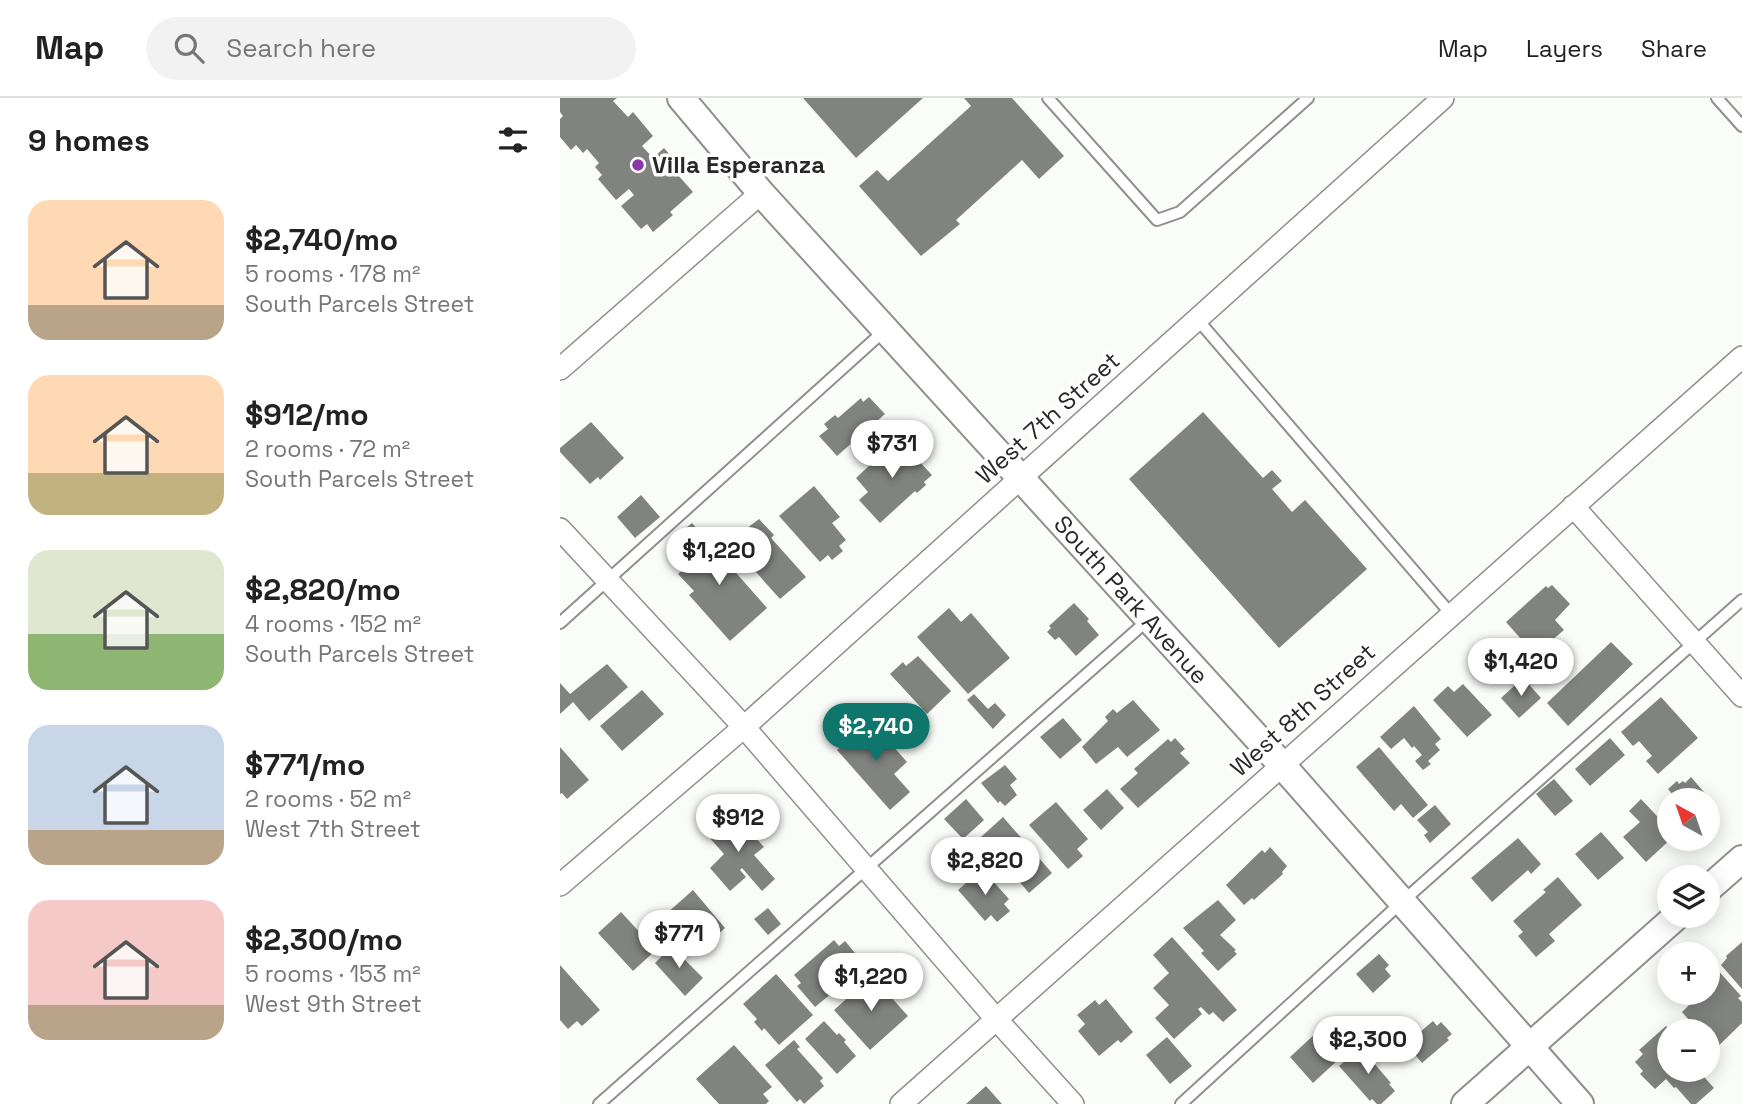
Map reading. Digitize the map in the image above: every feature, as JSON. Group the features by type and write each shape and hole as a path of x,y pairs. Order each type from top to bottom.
{"street":[{"name":"South Park Avenue","path":"681,98 884,331 1281,764 1580,1104"},
{"name":"West 7th Street","path":"560,885 744,727 1443,98"},
{"path":"560,369 761,193"},
{"name":"West 8th Street","path":"901,1104 1742,357"},
{"path":"1573,506 1742,696"},
{"path":"560,529 744,727 1073,1104"},
{"path":"1720,878 1742,859"},
{"path":"1465,1104 1663,928"}],"lane":[{"path":"1048,98 1157,220 1179,212 1308,98"},
{"path":"1717,98 1742,126"},
{"path":"1198,320 1451,614"},
{"path":"560,623 884,331"},
{"path":"1181,1104 1403,901 1742,600"},
{"path":"599,1104 1149,620"}],"building":[{"name":"Villa Esperanza","path":"560,98 617,98 613,101 628,117 633,112 653,136 642,146 653,158 664,148 684,171 678,175 693,192 670,212 673,215 653,232 647,224 641,229 621,206 634,195 629,189 616,200 598,179 602,175 595,167 599,163 587,149 583,153 576,145 571,150 560,137 560,119 563,116 560,112"},
{"path":"803,98 923,98 856,158"},
{"path":"964,98 1012,98 1064,156 1039,179 1022,160 956,220 960,224 921,256 859,186 877,170 888,181 971,106"},
{"path":"869,397 885,414 837,456 819,436 828,429 824,424 835,415 838,418 861,398 863,402"},
{"path":"1203,412 1263,478 1272,470 1282,481 1272,489 1292,512 1305,500 1367,569 1279,648 1129,479"},
{"path":"591,422 624,458 600,480 598,477 590,484 560,452 560,448"},
{"path":"898,439 932,475 924,482 926,485 917,493 915,491 880,523 859,500 868,492 856,478"},
{"path":"814,486 840,517 832,523 846,540 839,546 843,551 832,560 828,555 820,562 779,516"},
{"path":"641,495 660,517 635,538 617,517"},
{"path":"759,519 774,535 771,538 806,577 780,599 729,542"},
{"path":"692,523 767,608 730,641 689,595 694,591 678,574 698,556 679,534"},
{"path":"1552,585 1570,604 1555,620 1564,630 1535,655 1506,622 1546,586 1548,588"},
{"path":"1074,603 1099,635 1076,656 1059,637 1055,640 1047,632 1051,628 1049,626"},
{"path":"949,608 961,622 971,613 1010,658 968,694 917,637"},
{"path":"1611,642 1633,664 1568,726 1547,703"},
{"path":"918,656 951,691 927,714 890,674 903,662 906,666"},
{"path":"607,664 628,687 589,721 573,702 560,714 560,683 570,694"},
{"path":"1523,678 1541,698 1519,718 1501,698"},
{"path":"1463,684 1492,715 1467,737 1433,700 1448,686 1454,692"},
{"path":"642,690 664,714 622,751 600,726"},
{"path":"974,694 988,709 995,703 1006,715 993,729 967,700"},
{"path":"1661,697 1698,738 1658,774 1646,761 1652,756 1639,741 1633,746 1621,732"},
{"path":"1133,700 1160,730 1127,757 1118,747 1096,764 1082,747 1108,721 1105,717 1113,709 1117,713"},
{"path":"1414,706 1441,739 1435,744 1440,750 1428,761 1431,764 1423,770 1415,761 1422,755 1404,738 1391,749 1380,737"},
{"path":"1063,718 1082,740 1060,759 1040,737"},
{"path":"870,720 907,762 894,774 910,792 890,810 837,750"},
{"path":"1175,738 1185,749 1180,753 1190,763 1138,808 1120,789 1138,773 1134,769 1168,739 1171,742"},
{"path":"1610,738 1625,755 1590,786 1575,769"},
{"path":"560,747 589,780 567,799 560,794"},
{"path":"1379,747 1428,805 1413,818 1401,804 1394,811 1356,767"},
{"path":"1005,765 1017,779 1010,785 1017,795 1005,806 1000,801 998,803 981,783"},
{"path":"1691,777 1700,788 1669,788 1677,781 1679,784 1683,781 1685,783"},
{"path":"1554,779 1573,801 1555,816 1536,794"},
{"path":"1107,789 1124,808 1101,830 1083,810"},
{"path":"966,799 984,820 963,839 944,819"},
{"path":"1641,799 1657,816 1658,851 1646,862 1623,837 1640,822 1629,811"},
{"path":"1056,802 1088,839 1077,849 1083,856 1068,869 1029,825"},
{"path":"1435,805 1451,824 1430,843 1424,835 1428,832 1417,820"},
{"path":"733,813 764,847 754,855 775,879 762,891 742,868 740,870 746,877 730,891 710,868 724,854 708,836 714,830 710,826 724,814 727,818"},
{"path":"1003,817 1052,873 1029,893 981,837"},
{"path":"1601,832 1624,858 1598,880 1575,854"},
{"path":"1518,838 1541,864 1531,874 1528,870 1492,902 1471,878"},
{"path":"1270,847 1287,866 1283,874 1254,900 1252,898 1244,905 1226,885 1262,850 1265,853"},
{"path":"982,869 1009,899 1004,904 1010,911 997,922 991,915 985,921 958,890"},
{"path":"1558,877 1582,905 1549,934 1555,941 1536,957 1518,936 1523,932 1513,921 1546,892 1543,890"},
{"path":"693,890 725,928 711,941 705,935 687,951 677,940 684,933 666,914"},
{"path":"1218,900 1236,920 1220,935 1237,954 1218,971 1183,928"},
{"path":"768,908 781,924 768,935 754,919"},
{"path":"621,912 656,950 633,971 598,933"},
{"path":"1172,937 1237,1010 1223,1022 1213,1012 1209,1015 1201,1007 1198,1009 1202,1014 1174,1039 1155,1018 1169,1005 1153,988 1169,973 1153,955"},
{"path":"834,940 839,946 845,941 860,959 855,964 860,970 815,1007 797,986 801,983 794,975"},
{"path":"1742,942 1742,989 1721,965 1726,956"},
{"path":"674,944 682,953 680,955 703,978 685,996 655,963"},
{"path":"1379,954 1389,965 1385,969 1391,976 1373,993 1356,974"},
{"path":"560,965 600,1010 582,1026 577,1021 568,1029 560,1020"},
{"path":"1720,973 1741,996 1738,998 1742,1002 1742,1023 1720,1044 1720,1019 1688,1019 1682,1012 1689,1005 1720,1005"},
{"path":"776,974 813,1015 779,1045 764,1028 762,1031 754,1022 757,1019 743,1004"},
{"path":"872,976 908,1016 870,1050 834,1010"},
{"path":"1106,999 1133,1032 1121,1043 1118,1040 1099,1056 1078,1031 1085,1024 1077,1015 1095,1000 1099,1005"},
{"path":"824,1021 846,1040 844,1042 856,1056 837,1074 805,1039"},
{"path":"1433,1021 1437,1026 1441,1022 1452,1034 1447,1038 1449,1040 1422,1063 1406,1044"},
{"path":"1316,1033 1339,1059 1313,1083 1290,1057"},
{"path":"1657,1034 1657,1082 1663,1082 1655,1089 1640,1074 1643,1071 1635,1062 1643,1054 1639,1050"},
{"path":"1167,1037 1192,1066 1170,1084 1146,1055"},
{"path":"794,1040 800,1047 797,1049 823,1078 820,1081 824,1086 804,1104 800,1099 797,1102 765,1065"},
{"path":"734,1045 772,1087 763,1094 769,1101 766,1104 719,1104 696,1079"},
{"path":"1364,1045 1376,1059 1373,1062 1395,1091 1381,1104 1372,1099 1370,1101 1339,1066"},
{"path":"1669,1082 1709,1082 1714,1088 1696,1104 1691,1104"},
{"path":"986,1086 1002,1104 966,1104"}],"place":[{"name":"Villa Esperanza","path":"638,165"}]}
